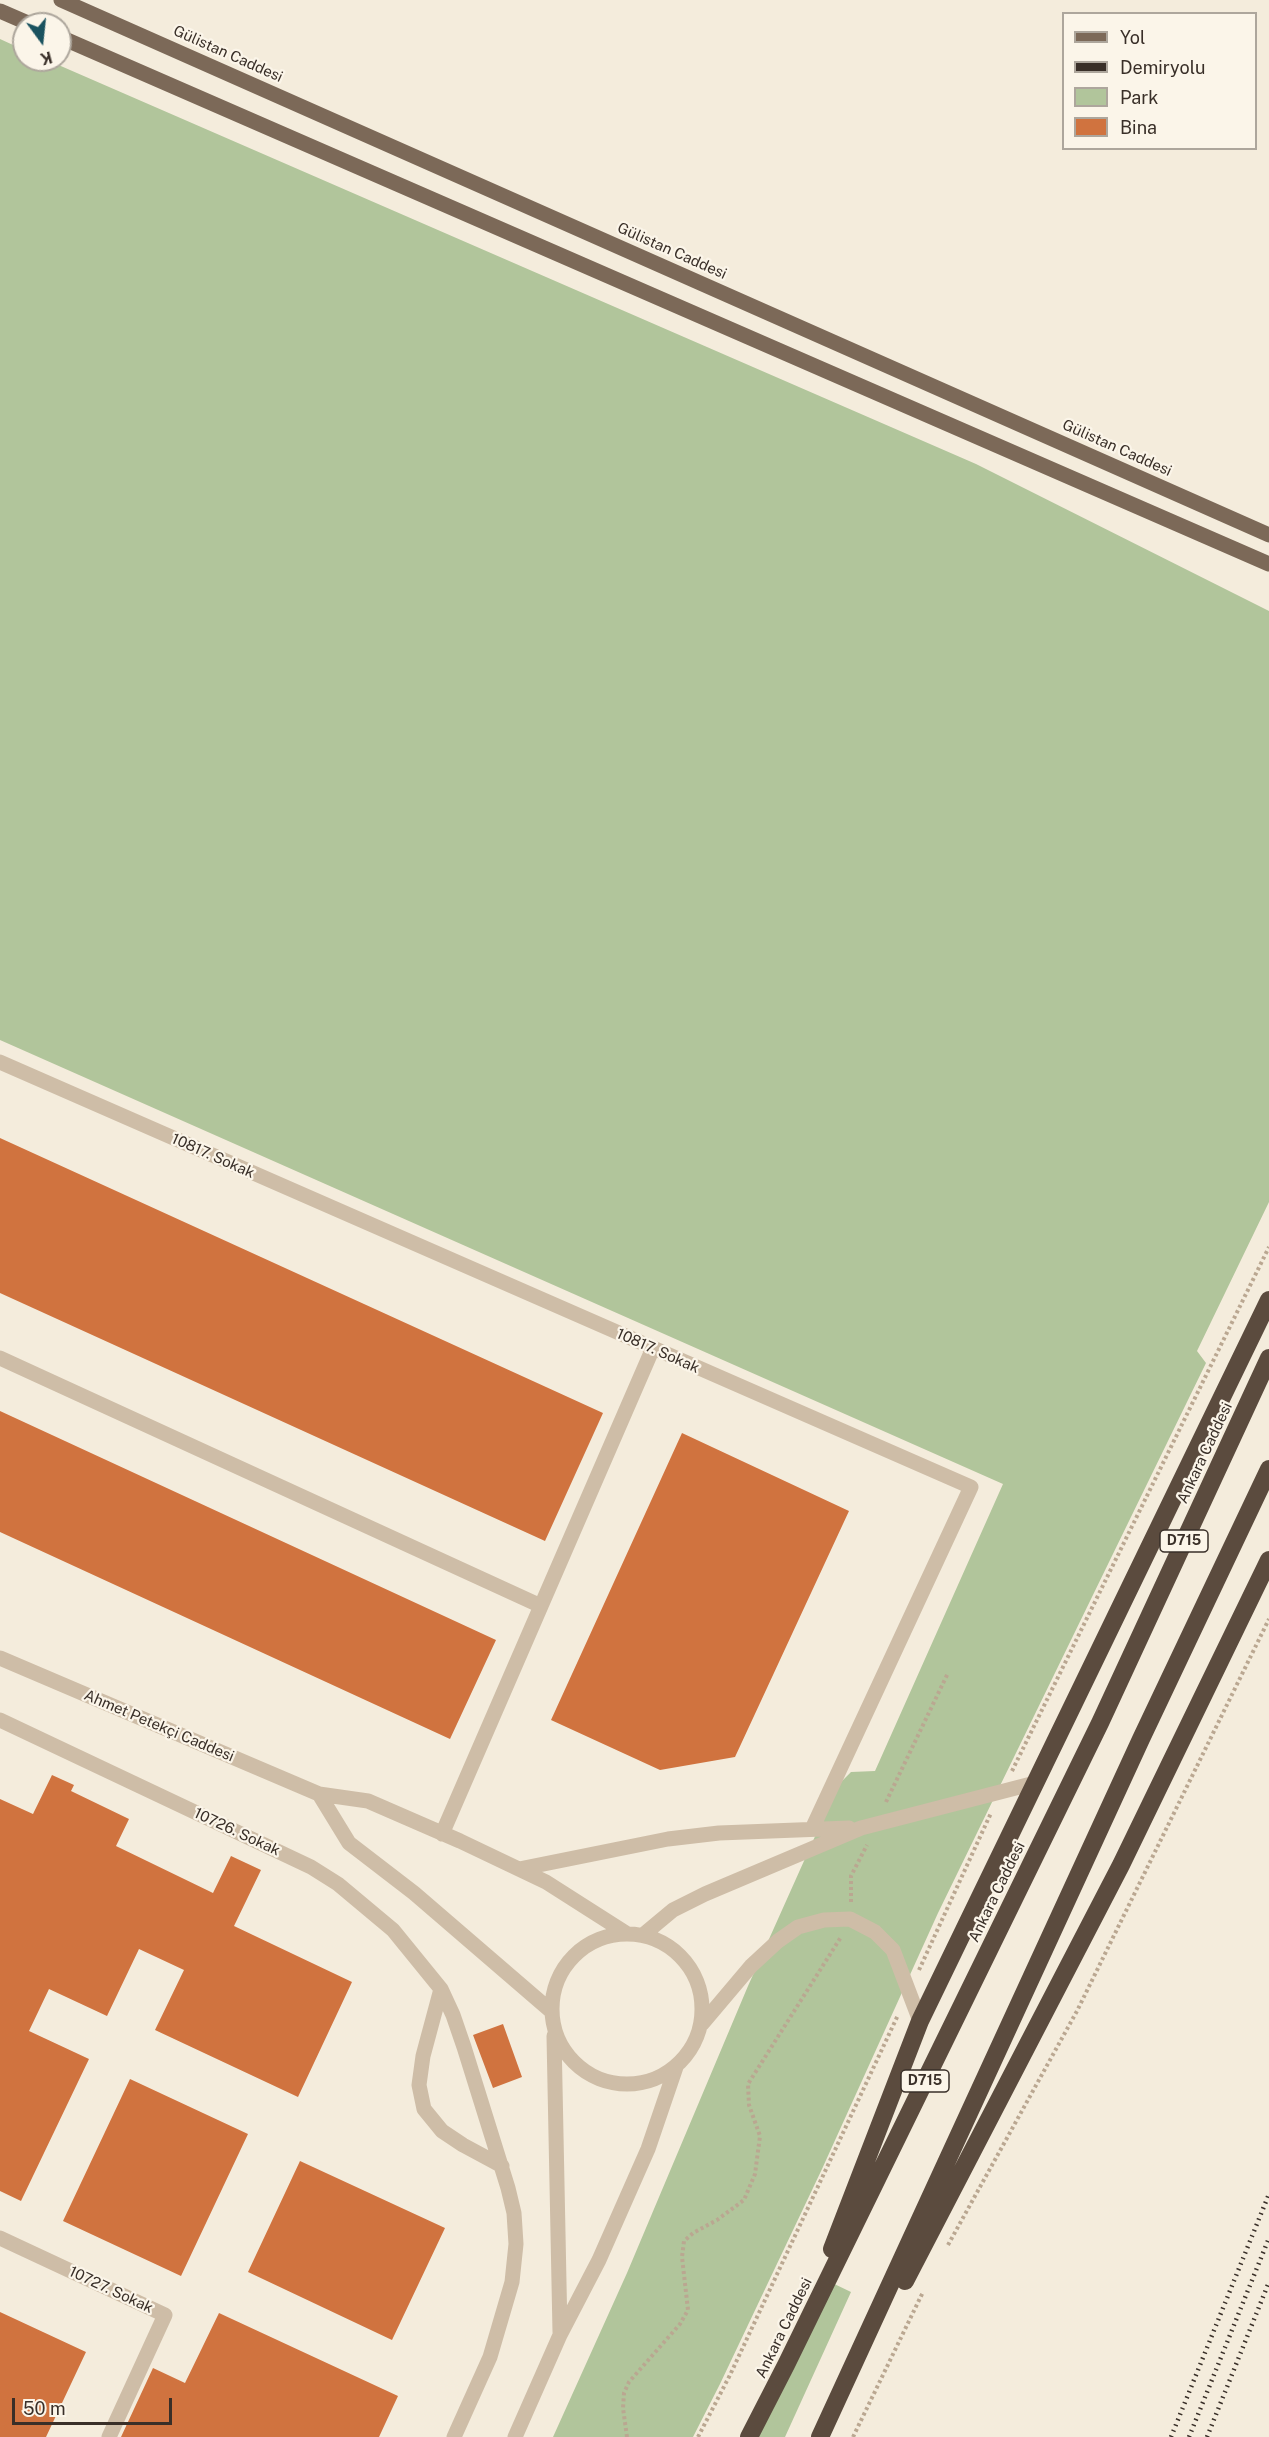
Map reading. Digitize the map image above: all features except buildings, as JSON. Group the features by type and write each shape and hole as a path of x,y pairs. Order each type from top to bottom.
{"highway":[{"path":"786,2365 920,2021 1269,1300"},
{"name":"Ankara Caddesi","path":"749,2437 1100,1723 1269,1358"},
{"name":"D715","path":"822,2437 1141,1739 1269,1469"},
{"path":"822,2437 1121,1865 1269,1560"}],"main road":[{"name":"Gülistan Caddesi","path":"61,0 1269,535"},
{"path":"72,42 1269,564"}],"street":[{"name":"10817. Sokak","path":"0,1062 971,1487 812,1829"},
{"path":"442,1834 653,1348"},
{"path":"0,1358 541,1606"},
{"name":"Ahmet Petekçi Caddesi","path":"0,1658 319,1794 368,1801 546,1882 626,1933"},
{"name":"10726. Sokak","path":"0,1720 311,1867 368,1906 393,1930 441,1989 457,2026 502,2166 514,2213 516,2244 512,2282 490,2357 454,2437"},
{"path":"643,1935 673,1910 705,1894 861,1827 1035,1783"},
{"path":"319,1794 349,1843 414,1893 551,2011"},
{"path":"519,1869 668,1839 719,1833 861,1827"},
{"path":"554,2028 569,2058 581,2069 604,2081 629,2085 646,2082 676,2067 688,2055 702,2024 751,1966 785,1936 798,1927 824,1920 850,1919 875,1932 893,1950 920,2021"},
{"path":"560,2336 554,2028 551,2011 558,1978 567,1963 593,1941 626,1933 659,1940 686,1960 695,1975 701,1990 702,2024"},
{"path":"441,1989 419,2085 424,2109 442,2131 502,2166"},
{"path":"515,2437 560,2336 599,2260 648,2148 676,2067"},
{"name":"10727. Sokak","path":"0,2238 165,2315 109,2437"}],"path":[{"path":"698,2437 730,2375 1002,1791 1269,1247"},
{"path":"945,2252 1077,2011 1269,1619"},
{"path":"627,2437 623,2408 624,2393 643,2365 680,2324 688,2310 682,2258 684,2241 744,2200 755,2174 760,2136 749,2105 748,2084 838,1942 850,1919 851,1876 948,1673"},
{"path":"853,2437 927,2283"}],"green space":[{"path":"0,39 12,44 12,72 72,71 976,464 1269,611 1269,1202 1197,1351 1206,1363 938,1913 822,2169 693,2437 553,2437 627,2273 748,1986 838,1785 851,1772 875,1771 1003,1484 0,1040"},
{"path":"826,2280 851,2292 785,2437 750,2437"}],"railway":[{"path":"1171,2437 1269,2194"},
{"path":"1189,2437 1269,2238"},
{"path":"1207,2437 1269,2282"}]}
